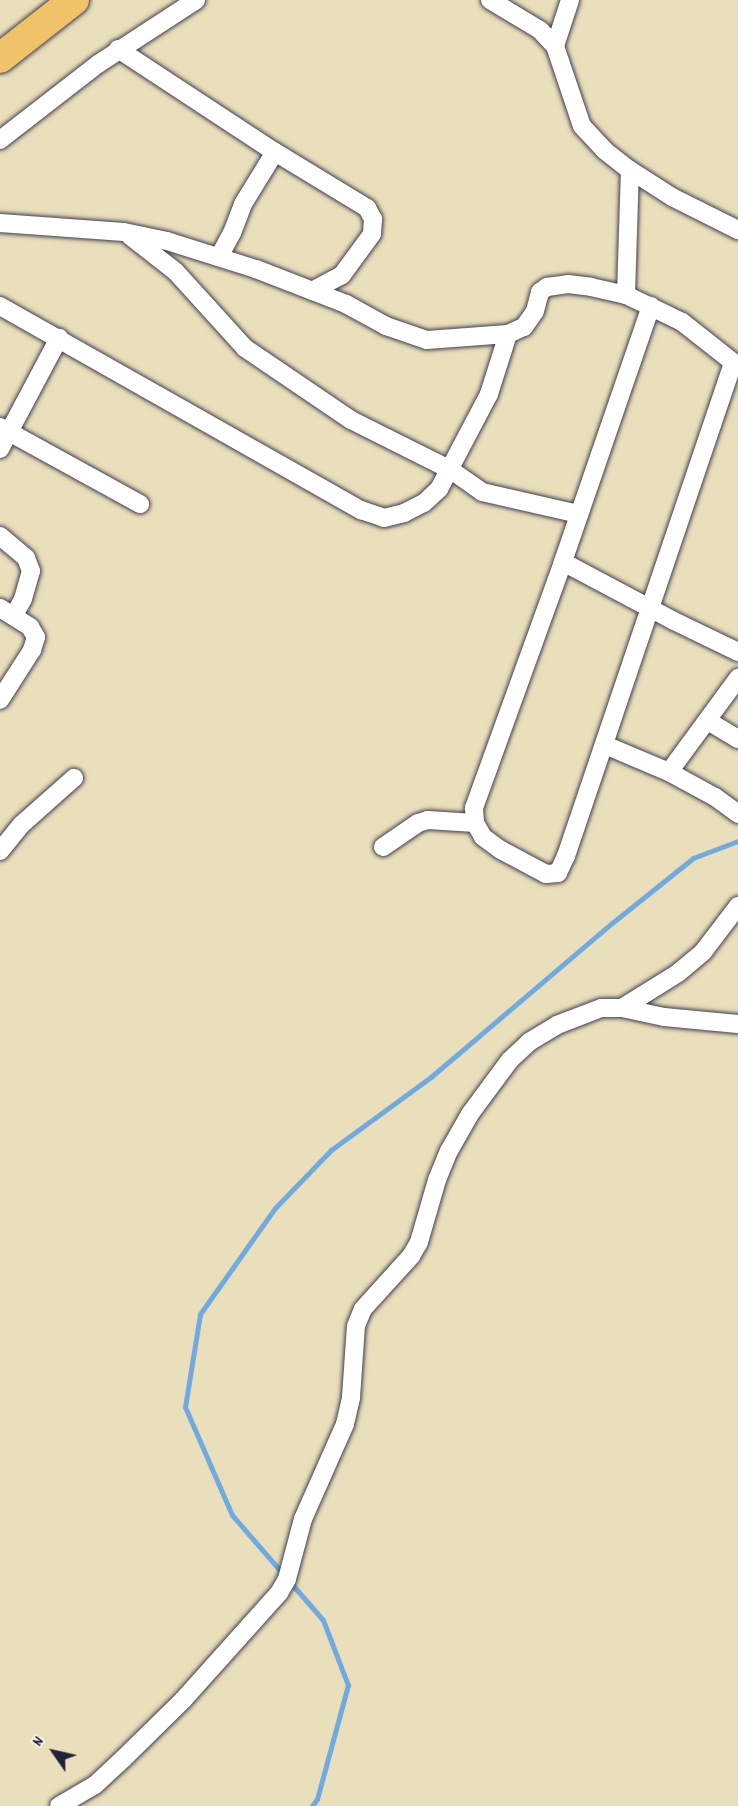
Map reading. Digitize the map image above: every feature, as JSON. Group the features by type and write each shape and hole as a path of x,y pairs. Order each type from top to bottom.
{"highway":[{"path":"0,58 74,0"}],"street":[{"path":"0,140 118,49 196,0"},
{"path":"490,0 533,25 555,46 582,126 604,150 630,170 672,196 738,230"},
{"path":"555,46 570,0"},
{"path":"118,49 275,152 367,208 373,219 372,234 342,275 312,291"},
{"path":"219,257 232,233 243,204 275,152"},
{"path":"626,295 630,170"},
{"path":"0,223 124,232 219,257 346,304 386,326 428,340 508,334 524,327 535,311 540,292 547,287 568,284 626,295 651,306 681,322 736,365 650,608 605,745 558,873 546,874 501,850 483,837 475,823 474,808 563,562 651,306"},
{"path":"124,232 176,272 245,348 351,420 451,470 482,492 579,514"},
{"path":"0,306 361,510 384,518 404,513 424,503 439,489 489,394 508,334"},
{"path":"0,449 4,429 59,338"},
{"path":"4,429 140,504"},
{"path":"0,536 26,558 31,571 26,591 7,611 30,627 36,637 32,650 0,700"},
{"path":"563,562 738,652"},
{"path":"669,772 708,722 738,678"},
{"path":"708,722 738,739"},
{"path":"605,745 669,772 715,797 738,814"},
{"path":"0,851 21,825 74,778"},
{"path":"383,847 418,823 428,820 475,823"},
{"path":"622,1008 678,974 703,952 738,906"},
{"path":"59,1806 95,1785 123,1759 183,1700 279,1593 287,1579 303,1519 345,1424 351,1397 356,1326 363,1309 411,1256 419,1242 437,1180 449,1151 492,1080 529,1042 557,1025 601,1008 622,1008 664,1017 738,1024"}],"waterway":[{"path":"284,1575 232,1515 185,1407 200,1314 275,1208 331,1150 432,1076 612,923 693,858 738,841"},
{"path":"290,1582 323,1620 348,1685 317,1799 312,1806"}]}
